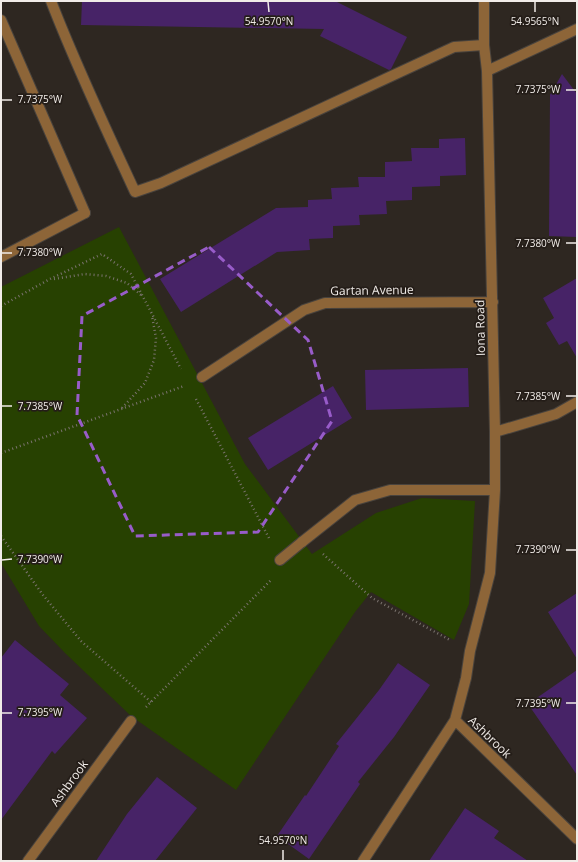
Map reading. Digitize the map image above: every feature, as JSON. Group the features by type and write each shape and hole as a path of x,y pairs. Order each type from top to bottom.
{"street":[{"path":"51,1 135,192 161,184 454,47 484,45"},
{"name":"Iona Road","path":"455,720 466,678 470,651 490,573 495,490 493,302 487,70 484,45 484,1"},
{"path":"1,20 85,213 1,257"},
{"path":"487,70 577,29"},
{"name":"Gartan Avenue","path":"202,377 304,310 325,303 493,302"},
{"path":"495,432 556,414 577,402"},
{"path":"280,560 355,500 390,490 495,490"},
{"name":"Ashbrook","path":"363,861 455,720 577,839"},
{"name":"Ashbrook","path":"28,861 131,721"}],"path":[{"path":"1,306 50,279 102,254 132,274 284,567 151,702 81,641 43,595 1,536"},
{"path":"50,279 85,274 106,276 127,283 143,297"},
{"path":"120,410 145,383 154,360 156,338 152,314"},
{"path":"1,453 189,384 202,377"},
{"path":"314,533 311,544 372,598 470,651"}],"highlighted area":[{"path":"209,247 308,340 332,421 258,532 135,536 77,415 82,316"}],"green space":[{"path":"119,227 245,464 312,554 376,513 422,498 475,501 469,604 454,640 371,592 355,612 236,790 131,716 65,653 39,626 1,563 1,287"}],"building":[{"path":"82,1 335,1 407,37 391,69 389,70 320,36 324,29 81,25"},
{"path":"562,74 577,94 577,237 549,236 550,95"},
{"path":"465,138 466,175 440,176 440,186 412,187 412,200 386,201 387,214 359,215 360,225 333,226 333,238 309,239 310,250 277,252 181,312 160,279 276,208 308,207 308,200 332,199 331,188 359,187 358,177 385,177 385,162 412,161 411,148 439,148 439,139"},
{"path":"577,278 577,358 567,341 559,345 546,323 554,318 543,298"},
{"path":"468,368 469,407 366,410 365,370"},
{"path":"333,386 352,418 268,470 248,438"},
{"path":"577,593 577,659 548,612"},
{"path":"15,640 69,684 60,695 87,718 55,754 52,751 1,820 1,658"},
{"path":"398,663 430,685 394,737 358,782 360,784 309,859 277,836 339,746 336,744 379,690"},
{"path":"577,670 577,775 528,704"},
{"path":"157,777 197,808 155,861 96,861 127,814"},
{"path":"465,808 499,831 494,838 528,861 429,861"}]}
